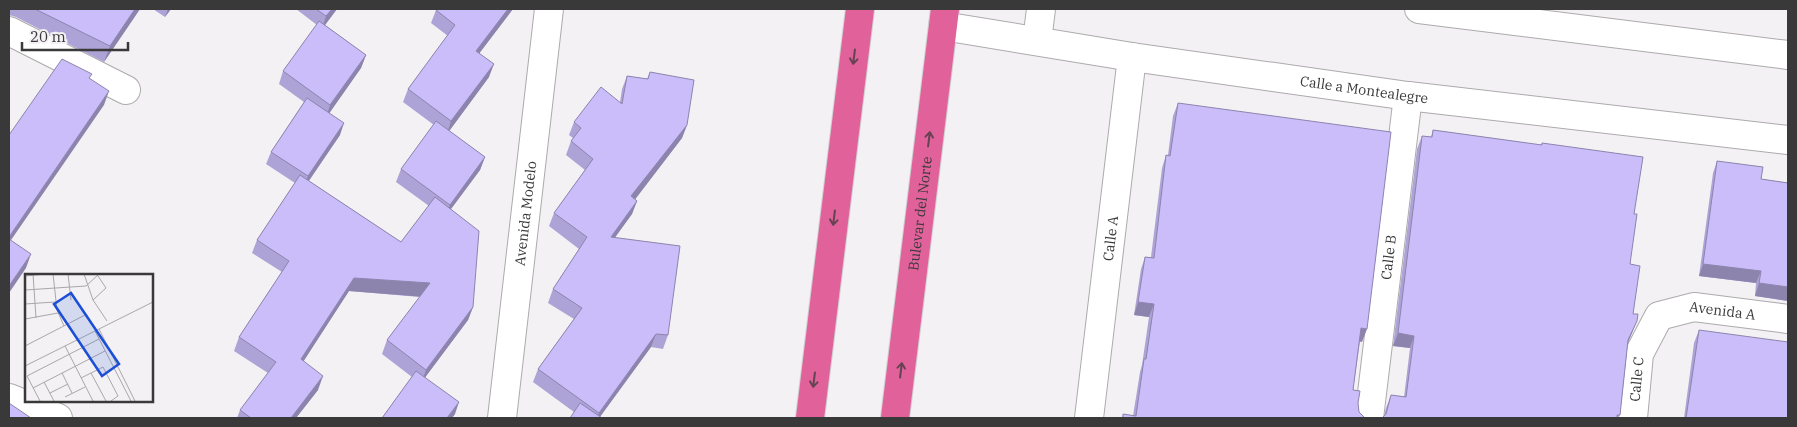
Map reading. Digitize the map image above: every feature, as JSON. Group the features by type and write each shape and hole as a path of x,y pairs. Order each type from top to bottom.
{"highway":[{"path":"810,418 860,9"},
{"name":"Bulevar del Norte","path":"895,418 944,17"}],"street":[{"name":"Avenida Modelo","path":"502,418 549,9"},
{"path":"1037,41 1042,9"},
{"path":"1419,9 1788,55"},
{"name":"Calle a Montealegre","path":"944,17 1037,41 1132,57 1408,96 1788,140"},
{"path":"9,31 126,90"},
{"name":"Calle A","path":"1089,418 1132,57"},
{"name":"Calle B","path":"1369,418 1408,96"},
{"name":"Avenida A","path":"1659,316 1694,307 1788,319"},
{"name":"Calle C","path":"1633,418 1639,354 1659,316"},
{"path":"9,398 58,418"}],"building":[{"path":"35,9 135,9 110,46"},
{"path":"316,9 332,9 326,16"},
{"path":"437,9 508,9 476,51 494,64 451,121 408,89 455,25"},
{"path":"319,21 366,55 330,105 283,71"},
{"path":"62,59 92,74 89,78 109,91 9,237 9,135"},
{"path":"650,72 694,80 687,125 631,196 637,201 611,237 680,246 668,335 656,334 599,413 538,369 582,308 553,289 587,237 554,213 593,159 571,141 581,128 574,122 601,87 622,104 627,76 648,79"},
{"path":"307,98 344,123 308,176 271,152"},
{"path":"1178,103 1391,132 1367,329 1361,328 1353,390 1360,391 1359,412 1365,418 1123,418 1123,414 1136,416 1144,359 1146,359 1154,304 1138,302 1145,257 1154,258 1166,155 1170,156"},
{"path":"436,121 485,157 450,205 401,169"},
{"path":"1433,130 1643,157 1634,214 1637,214 1630,264 1640,266 1633,314 1638,314 1637,321 1628,340 1620,415 1617,415 1617,418 1382,418 1386,414 1391,395 1406,397 1414,336 1398,333 1422,136 1432,137"},
{"path":"1717,161 1763,167 1761,179 1788,183 1788,287 1759,283 1761,271 1703,264"},
{"path":"300,175 401,242 435,197 479,231 473,307 426,370 387,340 430,283 354,278 301,359 323,376 291,418 251,418 240,410 276,362 239,337 289,261 257,240"},
{"path":"9,239 31,254 9,286"},
{"path":"1699,330 1788,342 1788,418 1686,418"},
{"path":"416,371 459,402 447,418 382,418"},
{"path":"9,403 31,418 9,418"},
{"path":"580,403 602,418 570,418"}]}
